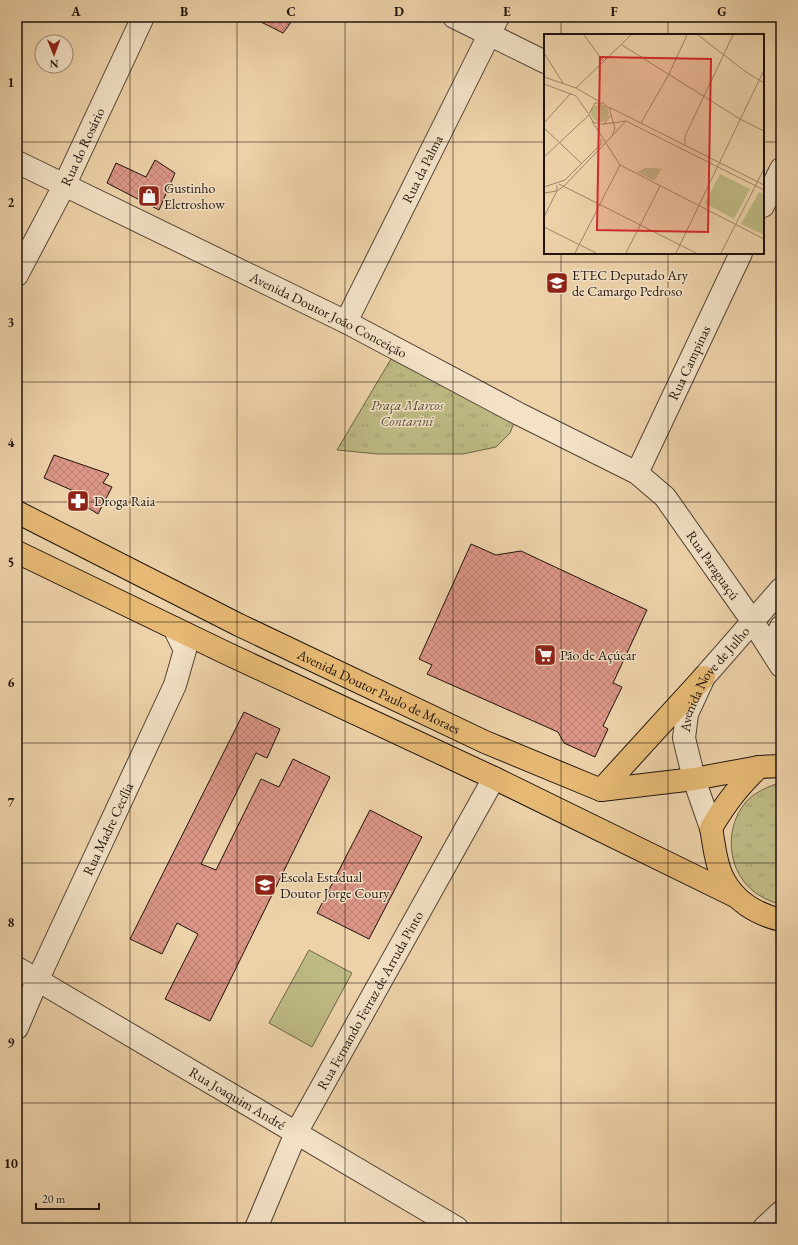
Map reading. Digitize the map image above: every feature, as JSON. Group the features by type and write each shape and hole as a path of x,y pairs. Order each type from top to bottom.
{"main road":[{"name":"Avenida Doutor Paulo de Moraes","path":"17,512 260,635 486,742 601,790 694,779 759,767 781,766"},
{"path":"17,552 233,656 494,778 736,896"},
{"path":"601,790 704,678"},
{"path":"759,767 724,805 711,828 715,852 722,876 736,896 750,908 768,917 781,920"}],"street":[{"name":"Rua do Rosário","path":"17,275 65,184 143,17"},
{"path":"454,17 494,25 544,61"},
{"name":"Rua da Palma","path":"346,322 494,25"},
{"name":"Avenida Doutor João Conceição","path":"17,162 65,184 346,322 519,414 636,473"},
{"path":"764,204 775,176"},
{"name":"Rua Campinas","path":"636,473 741,254"},
{"name":"Rua Paraguaçú","path":"636,473 665,496 753,622 779,663"},
{"name":"Avenida Nove de Julho","path":"711,828 694,779 684,738 687,714 704,678 781,589"},
{"path":"779,663 777,641 781,626"},
{"name":"Rua Madre Cecília","path":"17,1028 37,981 175,685 185,650 174,628"},
{"name":"Rua Fernando Ferraz de Arruda Pinto","path":"256,1228 296,1133 494,778"},
{"name":"Rua Joaquim André","path":"17,968 457,1228"}],"green space":[{"name":"Praça Marcos Contarini","path":"391,359 514,423 510,433 496,447 463,454 378,454 337,450"},
{"path":"781,782 781,904 764,898 752,890 743,880 736,868 732,855 731,842 737,815 745,803 757,793"},
{"path":"309,950 352,973 312,1047 269,1023"}],"building":[{"path":"251,17 295,17 283,33"},
{"name":"Gustinho Eletroshow","path":"155,160 175,173 159,210 107,183 116,163 146,177"},
{"path":"54,455 109,474 103,483 112,487 98,514 82,504 85,496 44,478"},
{"path":"471,544 496,555 521,551 647,610 613,683 622,687 603,726 608,729 595,757 564,743 558,732 427,674 432,665 419,659"},
{"path":"244,712 280,729 267,758 256,753 201,864 216,870 261,779 279,787 293,759 330,777 210,1021 165,999 198,934 177,923 162,954 130,939"},
{"path":"370,810 422,837 369,939 317,913"}],"place":[{"name":"Gustinho Eletroshow","path":"149,196"},
{"name":"ETEC Deputado Ary de Camargo Pedroso","path":"557,283"},
{"name":"Droga Raia","path":"78,501"},
{"name":"Pão de Açúcar","path":"545,655"},
{"name":"Escola Estadual Doutor Jorge Coury","path":"265,885"}]}
